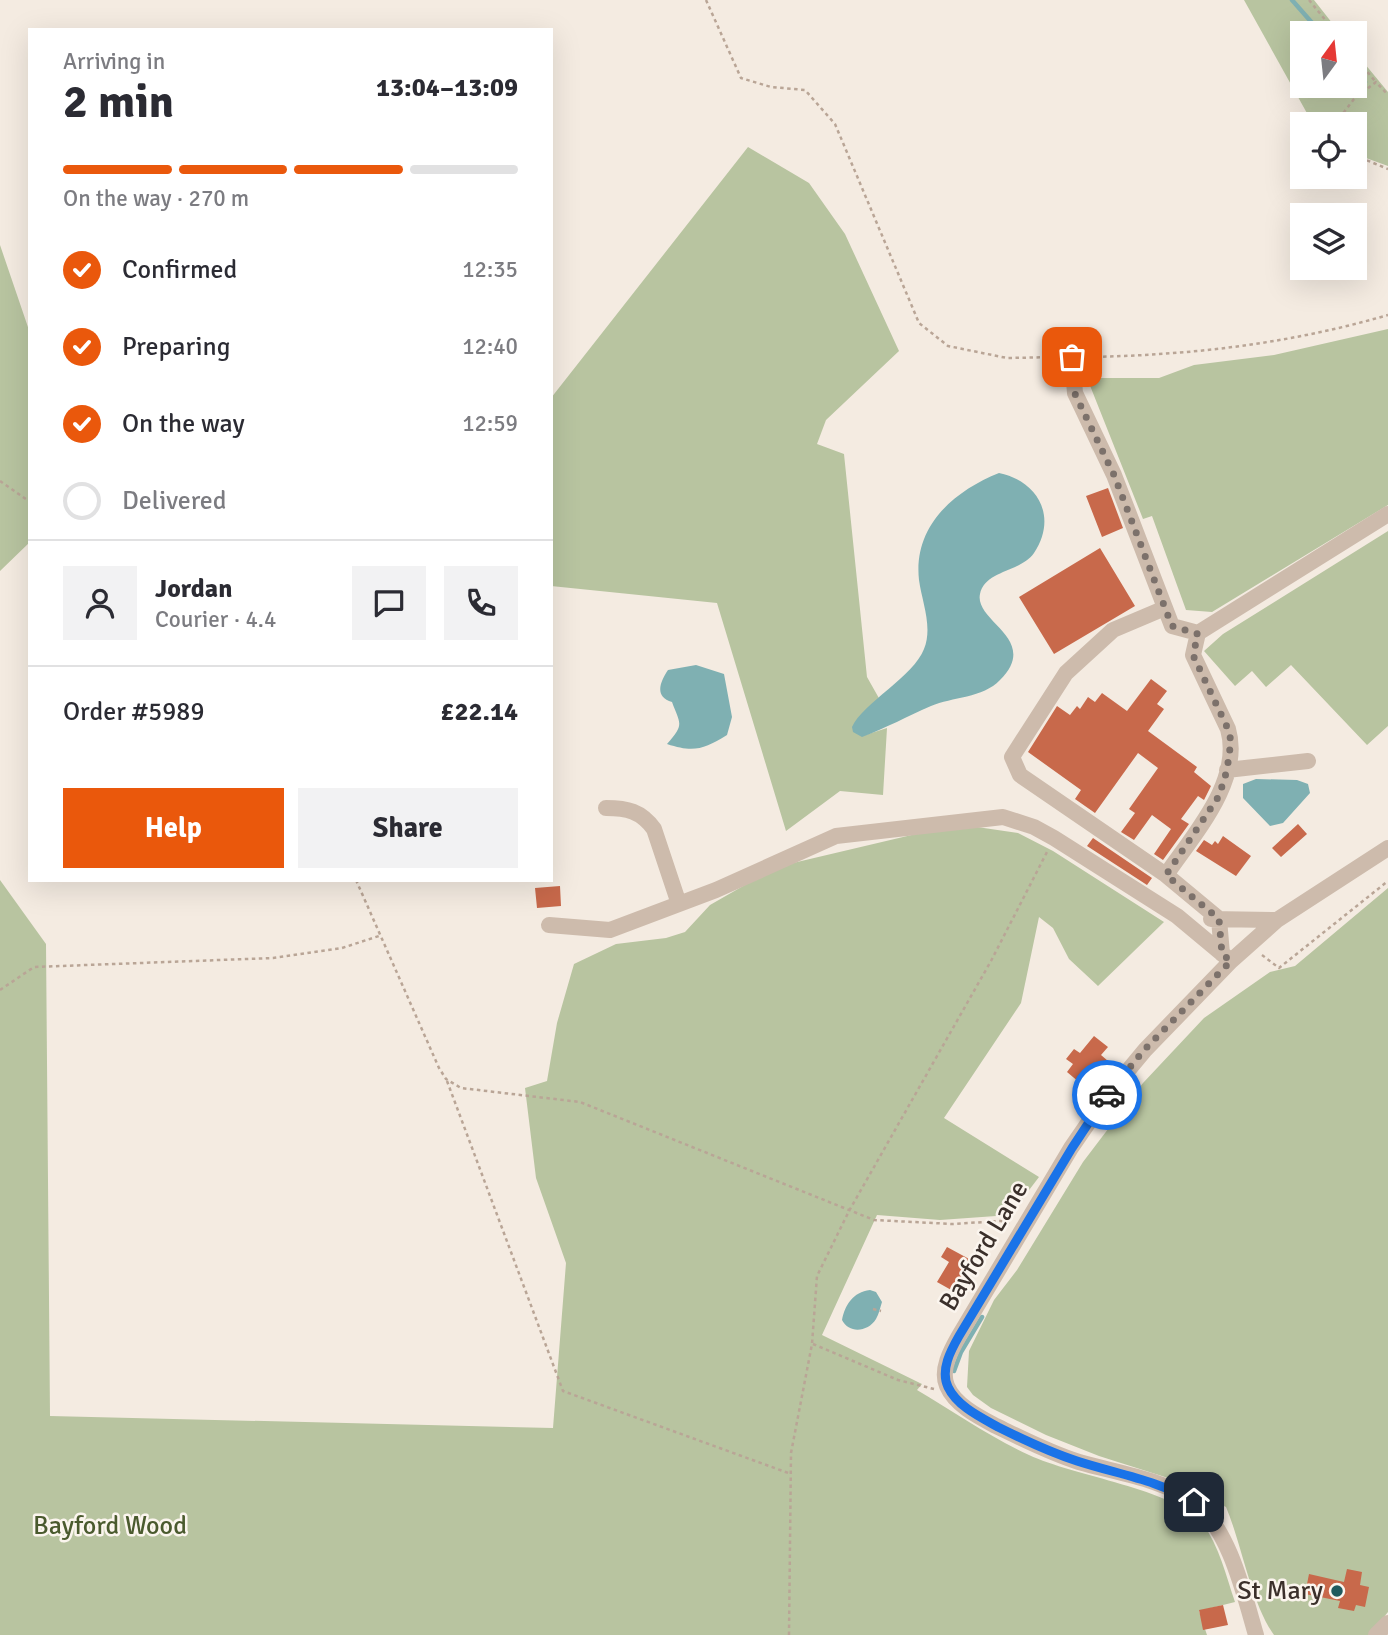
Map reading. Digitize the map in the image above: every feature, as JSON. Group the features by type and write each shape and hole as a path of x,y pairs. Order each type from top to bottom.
{"street":[{"path":"1072,357 1075,394 1114,475 1172,626 1198,634"},
{"path":"1166,875 1219,796 1227,770 1231,741 1228,729 1193,655 1198,634 1388,514"},
{"path":"1165,608 1113,630 1066,673 1012,757 1020,775 1166,875 1219,919 1226,958"},
{"path":"1227,770 1308,761"},
{"path":"606,808 623,808 647,819 654,829 679,904"},
{"path":"549,925 610,930 679,904 836,836 1003,817 1034,827 1054,838 1177,916 1226,958"},
{"name":"Bayford Lane","path":"947,1386 945,1379 950,1354 1021,1232 1106,1097 1144,1050 1226,958 1277,920 1388,848"},
{"path":"1177,916 1277,920"},
{"path":"947,1386 962,1404 982,1418 1037,1447 1156,1483 1194,1502 1209,1515 1220,1532 1256,1635"},
{"path":"1376,1635 1388,1623"}],"path":[{"path":"706,0 741,78 771,87 805,90 835,124 919,323 948,346 1007,358 1159,356 1298,339 1388,315"},
{"path":"1309,0 1326,21"},
{"path":"1367,71 1388,95"},
{"path":"1344,112 1354,99 1376,82"},
{"path":"1367,160 1388,169"},
{"path":"0,481 28,501"},
{"path":"789,1635 794,1434 812,1343 817,1276 849,1211 991,961 1054,838"},
{"path":"1279,968 1388,881"},
{"path":"357,882 446,1079 563,1391 791,1474"},
{"path":"0,990 34,967 273,958 342,948 379,936"},
{"path":"446,1079 461,1088 580,1102 874,1220 911,1224 1000,1221 1021,1232"},
{"path":"873,1309 881,1311"},
{"path":"812,1343 898,1380 931,1390 947,1386"}],"green space":[{"path":"1244,0 1314,0 1331,21 1290,21 1290,83"},
{"path":"1367,67 1388,92 1388,166 1367,158 1367,112 1306,112 1299,98 1367,98"},
{"path":"748,147 809,183 845,234 899,351 826,420 817,444 844,454 867,677 880,700 865,711 862,736 887,728 883,795 840,791 786,831 717,603 553,586 553,395"},
{"path":"0,245 28,327 28,544 0,571"},
{"path":"1388,329 1388,505 1212,612 1186,610 1152,516 1143,519 1087,378 1159,378 1194,365 1274,355"},
{"path":"1388,531 1388,726 1367,745 1291,665 1266,687 1252,671 1235,686 1204,651 1223,634"},
{"name":"Bayford Wood","path":"977,827 1018,833 1053,851 1164,922 1098,986 1069,959 1053,928 1039,917 1021,1003 944,1118 1039,1177 1010,1215 940,1220 877,1215 822,1335 922,1384 917,1390 1029,1455 1147,1492 1188,1511 1202,1523 1213,1541 1235,1602 1199,1611 1207,1635 0,1635 0,880 46,944 50,1416 553,1428 566,1263 536,1178 525,1088 547,1081 557,1023 574,964 616,944 666,938 685,932 710,905 776,867 920,833"},
{"path":"1388,888 1388,1612 1369,1635 1274,1635 1259,1607 1226,1507 1165,1477 1099,1456 1046,1435 991,1408 967,1387 969,1351 994,1300 1017,1270 1083,1162 1143,1083 1204,1018 1270,972 1295,966"}],"water":[{"path":"999,473 1013,477 1034,492 1044,514 1041,540 1034,553 1021,564 989,580 980,594 986,613 1010,642 1013,653 1011,666 1000,680 985,690 931,706 862,737 853,732 852,727 858,718 910,669 924,649 927,623 919,580 919,561 930,527 952,501"},
{"path":"696,665 724,674 732,717 727,735 712,744 692,749 667,744 679,728 679,720 672,702 666,700 661,693 663,679 668,670"},
{"path":"1256,779 1297,780 1308,784 1310,793 1283,823 1270,826 1243,798 1243,784"},
{"path":"870,1290 876,1292 882,1302 876,1319 864,1329 849,1328 842,1320 845,1309 854,1296"}],"building":[{"path":"1108,488 1123,528 1102,537 1086,496"},
{"path":"1100,548 1135,606 1054,654 1019,597"},
{"path":"1151,679 1167,691 1157,704 1164,709 1148,731 1197,767 1194,772 1211,786 1204,800 1198,796 1181,819 1189,824 1163,860 1154,854 1171,829 1152,815 1134,840 1121,832 1135,813 1129,809 1158,768 1138,753 1095,813 1075,799 1081,790 1028,752 1057,706 1070,715 1077,706 1080,709 1088,697 1095,702 1102,693 1127,711"},
{"path":"1298,824 1307,834 1281,857 1272,848"},
{"path":"1223,836 1251,856 1236,876 1196,851 1204,840 1212,845 1215,841 1218,844"},
{"path":"1093,838 1152,878 1147,885 1087,846"},
{"path":"560,886 561,906 537,908 535,888"},
{"path":"1094,1036 1108,1047 1101,1055 1108,1061 1086,1088 1067,1072 1073,1064 1066,1059 1074,1049 1080,1053"},
{"path":"947,1247 971,1260 953,1291 937,1282 949,1262 941,1257"},
{"name":"St Mary","path":"1347,1569 1362,1572 1360,1585 1369,1587 1365,1607 1356,1605 1354,1611 1338,1608 1340,1601 1305,1594 1309,1574 1344,1582"},
{"path":"1223,1605 1228,1625 1203,1630 1199,1610"}],"waterway":[{"path":"1292,0 1310,21"},
{"path":"954,1371 961,1352 982,1317"}],"way so far":[{"path":"1072,357 1075,394 1114,475 1172,626 1198,634 1193,655 1228,729 1231,741 1227,770 1219,796 1166,875 1219,919 1222,954 1231,961 1144,1050 1107,1095"}],"place":[{"name":"St Mary","path":"1337,1591"}],"route":[{"path":"1107,1095 959,1336 950,1354 945,1379 947,1386 962,1404 982,1418 1037,1447 1156,1483 1194,1502"}]}
